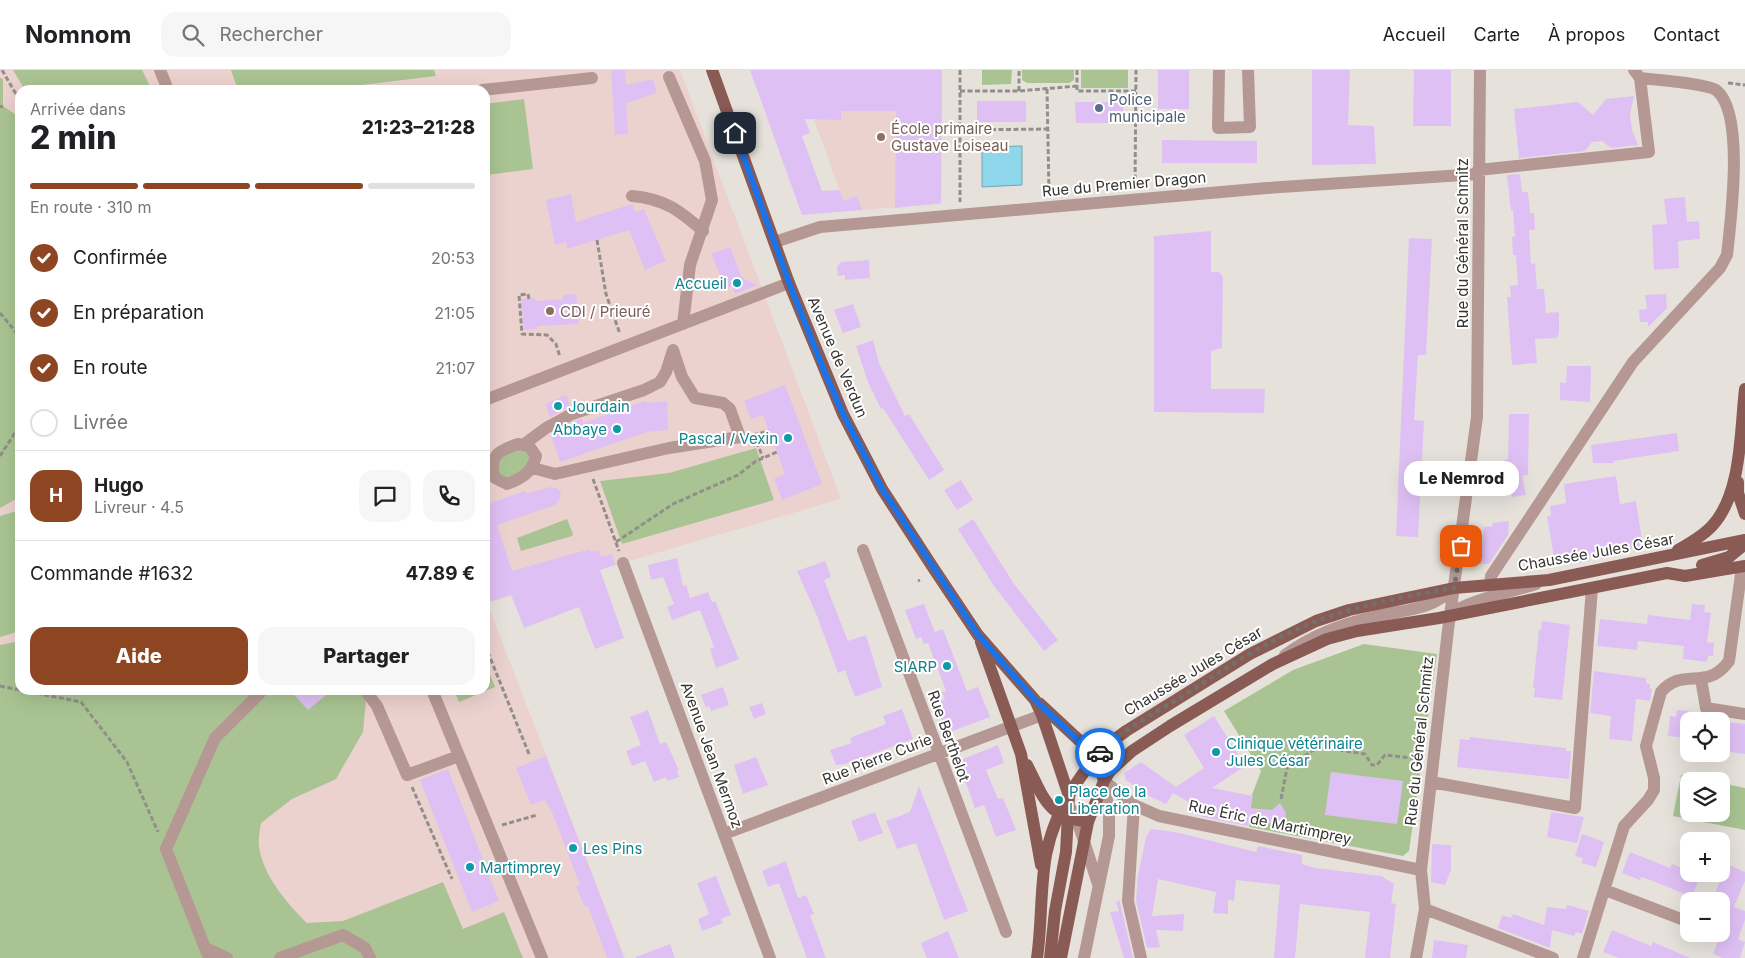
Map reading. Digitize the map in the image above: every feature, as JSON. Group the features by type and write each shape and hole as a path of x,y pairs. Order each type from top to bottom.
{"main road":[{"name":"Avenue de Verdun","path":"712,70 789,283 843,414 882,489 978,635 1035,700 1042,715 1069,796"},
{"path":"1665,556 1700,537 1714,525 1725,508 1732,492 1745,390"},
{"path":"1743,404 1738,493 1745,514"},
{"name":"Chaussée Jules César","path":"1069,796 1096,757 1126,731 1250,654 1316,621 1349,610 1454,588 1549,580 1745,540"},
{"path":"1036,958 1043,875 1048,843 1073,819 1110,771 1132,751 1274,664 1312,645 1357,631 1667,573 1720,561 1729,557 1745,544"},
{"path":"1667,573 1685,576 1743,566"},
{"name":"Avenue de Verdun","path":"978,635 1021,754 1043,875"},
{"path":"1035,700 1096,757 1104,781"},
{"path":"1021,754 1046,803 1073,819"},
{"path":"1050,958 1055,911 1073,819 1069,796"},
{"path":"1061,958 1084,843"}],"street":[{"path":"160,70 166,85"},
{"path":"1219,70 1218,128 1250,127 1248,70"},
{"name":"Rue du Général Schmitz","path":"1416,958 1425,909 1421,870 1450,615 1477,416 1480,70"},
{"path":"1490,586 1491,576 1633,362 1725,262 1727,256 1739,146 1732,110 1726,99 1716,90 1637,74"},
{"name":"Rue du Premier Dragon","path":"775,242 820,227 1267,188 1478,172 1650,152 1637,74"},
{"path":"523,445 546,428 572,414 644,390 660,382 666,372 673,350 690,265 712,200 705,162 669,77"},
{"path":"490,89 592,78"},
{"path":"632,196 652,198 677,208 703,231"},
{"path":"490,398 789,283"},
{"path":"533,468 555,474 668,448 740,437 730,409 723,403 695,398 682,377 673,350"},
{"path":"518,444 523,445 529,446 536,456 533,468 522,478 507,484 495,478 492,467 495,456 505,448 518,444"},
{"name":"Rue Berthelot","path":"863,550 1006,932"},
{"name":"Avenue Jean Mermoz","path":"623,563 770,958"},
{"path":"1583,958 1624,826 1648,800 1654,790 1654,778 1646,746 1661,692 1666,686 1679,679 1701,679 1718,672 1729,661 1743,566"},
{"path":"1450,615 1455,610 1468,605 1549,580"},
{"path":"1274,664 1303,642 1331,629 1373,617 1427,607 1438,602 1454,588"},
{"path":"1431,782 1575,808 1592,588"},
{"path":"1701,679 1706,708 1745,714"},
{"path":"227,958 207,953 166,849 215,738 259,695"},
{"path":"369,695 377,706 407,775 459,756"},
{"path":"434,695 542,958"},
{"name":"Rue Pierre Curie","path":"724,834 1042,715"},
{"path":"1084,958 1109,836 1109,812 1104,781"},
{"name":"Rue Éric de Martimprey","path":"1104,781 1134,805 1159,816 1421,870"},
{"path":"1134,805 1128,901 1141,958"},
{"path":"1073,819 1084,843 1098,884"},
{"path":"1605,890 1680,919"},
{"path":"1425,909 1553,958"},
{"path":"280,958 343,935 366,948 370,958"}],"path":[{"path":"2,70 15,92"},
{"path":"960,70 960,214"},
{"path":"1019,70 1019,91"},
{"path":"1077,70 1078,91 1138,91"},
{"path":"1135,200 1138,91 1136,70"},
{"path":"1725,83 1745,85"},
{"path":"960,91 1019,91 1077,86"},
{"path":"1047,89 1050,207"},
{"path":"961,130 1048,129"},
{"path":"597,240 606,294 625,346"},
{"path":"528,299 528,294 519,296 522,334 547,335 556,344 564,370"},
{"path":"0,314 15,331"},
{"path":"0,456 15,433"},
{"path":"754,434 763,458"},
{"path":"616,542 672,504 738,475 763,458 777,452"},
{"path":"588,467 623,563"},
{"path":"490,658 528,754"},
{"path":"0,686 15,689"},
{"path":"46,695 81,702 127,762 166,849"},
{"path":"1281,799 1287,768 1318,747 1365,754 1372,765 1377,765 1385,755 1426,759"},
{"path":"407,775 452,879"},
{"path":"485,821 500,825 522,821 537,815"}],"shaded area":[{"path":"0,70 680,70 841,499 490,602 490,85 15,85 15,695 490,695 490,611 625,958 198,958 0,833"},
{"name":"École primaire Gustave Loiseau","path":"796,70 942,70 941,204 847,211"}],"green space":[{"path":"13,70 142,70 150,85 22,85"},
{"path":"231,70 434,70 436,76 361,85 236,85"},
{"path":"982,70 1012,70 1011,84 982,85"},
{"path":"1022,70 1074,70 1074,80 1069,83 1027,83 1022,80"},
{"path":"1081,70 1128,70 1128,88 1081,88"},
{"path":"0,78 3,79 3,106 15,114 15,500 0,508"},
{"path":"524,99 533,169 490,174 490,103"},
{"path":"528,447 532,467 507,482 497,477 496,457"},
{"path":"756,448 774,500 622,544 600,481 669,473"},
{"path":"15,512 15,632 0,637 0,516"},
{"path":"567,519 573,534 572,536 521,551 517,538"},
{"path":"15,642 15,695 367,695 363,732 336,779 292,799 261,823 259,846 261,857 270,878 284,898 307,923 343,921 443,882 463,929 504,912 523,958 0,958 0,645"},
{"path":"1364,644 1437,654 1409,851 1403,856 1249,827 1252,795 1261,771 1224,711 1293,670"},
{"path":"490,674 495,687 490,689"},
{"path":"456,695 476,695 459,702"},
{"path":"1680,780 1680,817 1673,816"},
{"path":"1730,785 1745,788 1745,830 1704,822 1730,822"}],"water":[{"path":"1022,146 1022,185 982,187 982,147"}],"building":[{"path":"611,70 625,70 626,85 653,79 657,93 626,103 628,134 615,135"},
{"name":"École primaire Gustave Loiseau","path":"750,70 942,70 941,203 895,208 896,111 841,111 841,120 805,119 810,133 802,136 822,191 839,190 844,201 857,196 862,210 802,215"},
{"path":"1158,70 1189,70 1189,109 1158,109"},
{"path":"1312,70 1350,70 1348,125 1374,126 1376,164 1312,165"},
{"path":"1414,70 1451,70 1451,126 1413,126"},
{"path":"1634,96 1630,114 1632,130 1638,145 1611,148 1602,141 1592,142 1585,151 1519,158 1514,109 1578,102 1593,115 1606,99"},
{"path":"977,101 1026,101 1026,122 977,122"},
{"name":"Police municipale","path":"1075,102 1123,102 1123,123 1076,123"},
{"path":"1162,140 1257,141 1257,163 1162,163"},
{"path":"1520,174 1522,192 1528,192 1530,213 1534,213 1535,230 1529,230 1531,264 1535,263 1537,289 1544,289 1546,313 1559,312 1559,334 1556,338 1535,339 1537,363 1512,365 1507,297 1511,297 1510,286 1518,285 1516,255 1513,255 1512,237 1515,236 1513,210 1511,211 1507,175"},
{"path":"571,194 576,222 632,204 635,212 644,209 666,261 645,270 629,230 567,249 566,242 555,245 546,200"},
{"path":"1685,197 1687,222 1699,221 1700,239 1678,241 1679,268 1654,270 1652,225 1667,224 1664,199"},
{"path":"1211,231 1211,272 1219,272 1223,277 1222,348 1211,351 1211,389 1265,389 1264,413 1154,412 1154,236"},
{"path":"1409,238 1432,239 1426,355 1418,355 1414,420 1424,421 1418,537 1396,536"},
{"path":"730,247 742,278 757,285 735,294 732,286 726,288 711,254"},
{"path":"869,260 870,278 845,280 845,275 838,276 837,267 841,262"},
{"name":"CDI / Prieuré","path":"576,294 579,324 537,326 537,329 524,330 521,299 535,298 536,301 563,299 563,295"},
{"path":"1666,294 1667,308 1648,327 1648,322 1640,322 1639,310 1647,309 1645,295"},
{"path":"853,304 861,327 843,333 834,310"},
{"path":"873,340 879,363 905,416 909,414 944,470 929,480 883,408 881,409 868,382 856,346"},
{"path":"1567,366 1591,366 1590,402 1560,400 1560,382 1566,383"},
{"name":"Pascal / Vexin","path":"785,385 822,484 782,500 774,479 785,474 763,415 751,419 744,401"},
{"name":"Jourdain","path":"566,395 570,406 550,417 545,404"},
{"name":"Abbaye","path":"645,401 648,403 667,401 668,430 647,432 560,462 551,435 575,421 582,419 583,423"},
{"path":"1509,414 1529,414 1528,475 1522,476 1526,495 1512,497 1504,460 1508,459"},
{"path":"1677,433 1679,451 1613,461 1614,463 1593,463 1591,445"},
{"path":"1616,476 1620,504 1636,501 1643,547 1588,556 1589,561 1567,565 1566,561 1555,563 1547,516 1551,516 1550,506 1566,503 1564,484"},
{"path":"961,480 973,500 957,510 944,490"},
{"path":"550,487 556,488 561,493 560,499 555,505 497,525 512,571 590,549 591,552 599,550 601,557 612,554 615,565 600,570 624,638 595,649 579,607 524,628 511,595 490,601 490,503 525,491 526,494"},
{"path":"973,519 1014,584 1058,640 1044,651 994,586 958,529"},
{"path":"1509,521 1508,535 1489,564 1480,564 1484,527 1493,526 1492,523"},
{"path":"677,558 683,586 686,585 690,598 708,592 712,602 715,601 739,659 716,668 710,649 714,647 700,610 672,620 667,607 674,604 663,577 651,580 648,565"},
{"path":"825,561 831,577 824,580 848,641 866,635 882,687 855,697 845,670 838,673 817,616 797,571"},
{"name":"SIARP","path":"924,604 935,632 943,629 967,691 978,687 990,717 947,733 935,703 945,699 942,692 946,691 928,643 924,644 921,637 916,639 905,610"},
{"path":"1692,604 1705,605 1704,612 1711,613 1707,642 1714,643 1713,656 1708,656 1707,662 1683,659 1684,646 1638,641 1637,650 1597,646 1600,619 1647,624 1648,615 1690,620"},
{"path":"1542,621 1570,625 1562,700 1534,697 1535,688 1533,688 1539,630 1541,630"},
{"path":"1594,671 1646,678 1646,683 1650,684 1652,689 1650,701 1636,699 1632,741 1609,739 1611,716 1590,713"},
{"path":"723,687 729,705 711,711 709,706 706,708 701,695"},
{"path":"294,695 326,695 308,710"},
{"path":"762,703 766,714 754,719 749,707"},
{"path":"902,709 913,739 845,764 836,765 830,750 852,743 850,738 886,724 883,716"},
{"path":"648,710 660,744 666,742 679,770 677,771 679,777 667,781 666,777 654,782 645,761 632,766 626,751 641,745 630,717"},
{"path":"1677,710 1689,711 1680,712 1680,737 1668,736 1670,716 1676,717"},
{"path":"1214,716 1245,766 1212,788 1253,796 1250,808 1272,810 1280,803 1286,813 1284,826 1249,819 1248,826 1203,817 1191,812 1194,805 1173,793 1166,804 1149,796 1126,780 1124,773 1141,762 1176,787 1204,768 1184,735"},
{"path":"1730,722 1745,724 1745,754 1730,752"},
{"path":"1470,737 1566,748 1566,751 1571,751 1569,779 1457,767 1460,739 1469,740"},
{"path":"998,745 1004,763 986,770 998,799 1003,798 1016,830 996,837 984,805 975,808 958,761"},
{"name":"Les Pins","path":"546,756 624,958 607,958 588,906 585,907 576,887 580,885 551,810 545,800 531,805 516,768"},
{"path":"756,757 768,785 743,794 734,765"},
{"name":"Martimprey","path":"448,769 499,901 472,912 420,780"},
{"path":"1331,772 1403,781 1397,824 1325,815"},
{"path":"919,786 968,911 944,920 916,843 897,849 886,821 910,812"},
{"path":"875,812 883,833 859,842 851,821"},
{"path":"1551,812 1584,817 1577,843 1547,837"},
{"path":"1151,829 1175,832 1256,852 1258,846 1302,855 1302,864 1316,868 1381,876 1394,884 1391,903 1396,904 1390,958 1365,958 1370,912 1300,904 1295,958 1274,958 1280,885 1236,880 1234,901 1228,900 1228,914 1213,913 1216,892 1158,879 1152,916 1184,914 1183,931 1156,930 1160,947 1147,948 1136,900 1138,876 1146,837"},
{"path":"1582,834 1604,842 1596,867 1581,863 1583,858 1575,856"},
{"path":"1432,844 1451,845 1451,870 1445,885 1431,882"},
{"path":"1630,852 1670,868 1672,864 1680,867 1680,882 1698,882 1694,892 1680,892 1641,877 1640,880 1622,873"},
{"path":"786,861 798,898 806,895 814,914 810,915 826,958 807,958 779,883 768,887 762,871"},
{"path":"1730,865 1745,872 1745,881 1734,907 1745,911 1745,920 1738,939 1745,942 1740,958 1723,958 1713,954 1718,942 1730,942 1730,892 1715,892 1720,882 1730,882"},
{"path":"716,876 731,915 721,919 723,923 702,931 698,919 709,914 697,883"},
{"path":"1120,901 1133,958 1124,958 1110,912 1119,911 1116,902"},
{"path":"1567,905 1589,911 1582,934 1576,932 1574,936 1552,930 1550,948 1498,928 1502,915 1511,918 1513,914 1544,925 1547,907 1566,909"},
{"path":"1612,930 1651,946 1653,942 1690,958 1619,958 1603,952"},
{"path":"948,931 959,958 927,958 921,943"},
{"path":"1434,940 1468,945 1466,958 1432,958"},
{"path":"670,944 675,958 636,958 636,957"}],"way so far":[{"path":"1100,753 1108,744 1130,728 1191,690 1250,654 1316,621 1349,610 1454,588 1461,546"}],"place":[{"name":"Police municipale","path":"1099,108"},
{"name":"École primaire Gustave Loiseau","path":"881,137"},
{"name":"Accueil","path":"737,283"},
{"name":"CDI / Prieuré","path":"550,311"},
{"name":"Jourdain","path":"558,406"},
{"name":"Abbaye","path":"617,429"},
{"name":"Pascal / Vexin","path":"788,438"},
{"name":"Le Nemrod","path":"1461,546"},
{"name":"SIARP","path":"947,666"},
{"name":"Clinique vétérinaire Jules César","path":"1216,752"},
{"name":"Place de la Libération","path":"1059,800"},
{"name":"Les Pins","path":"573,848"},
{"name":"Martimprey","path":"470,867"}],"route":[{"path":"735,133 789,283 825,373 843,414 882,489 978,635 1035,700 1096,757 1100,753"}]}
